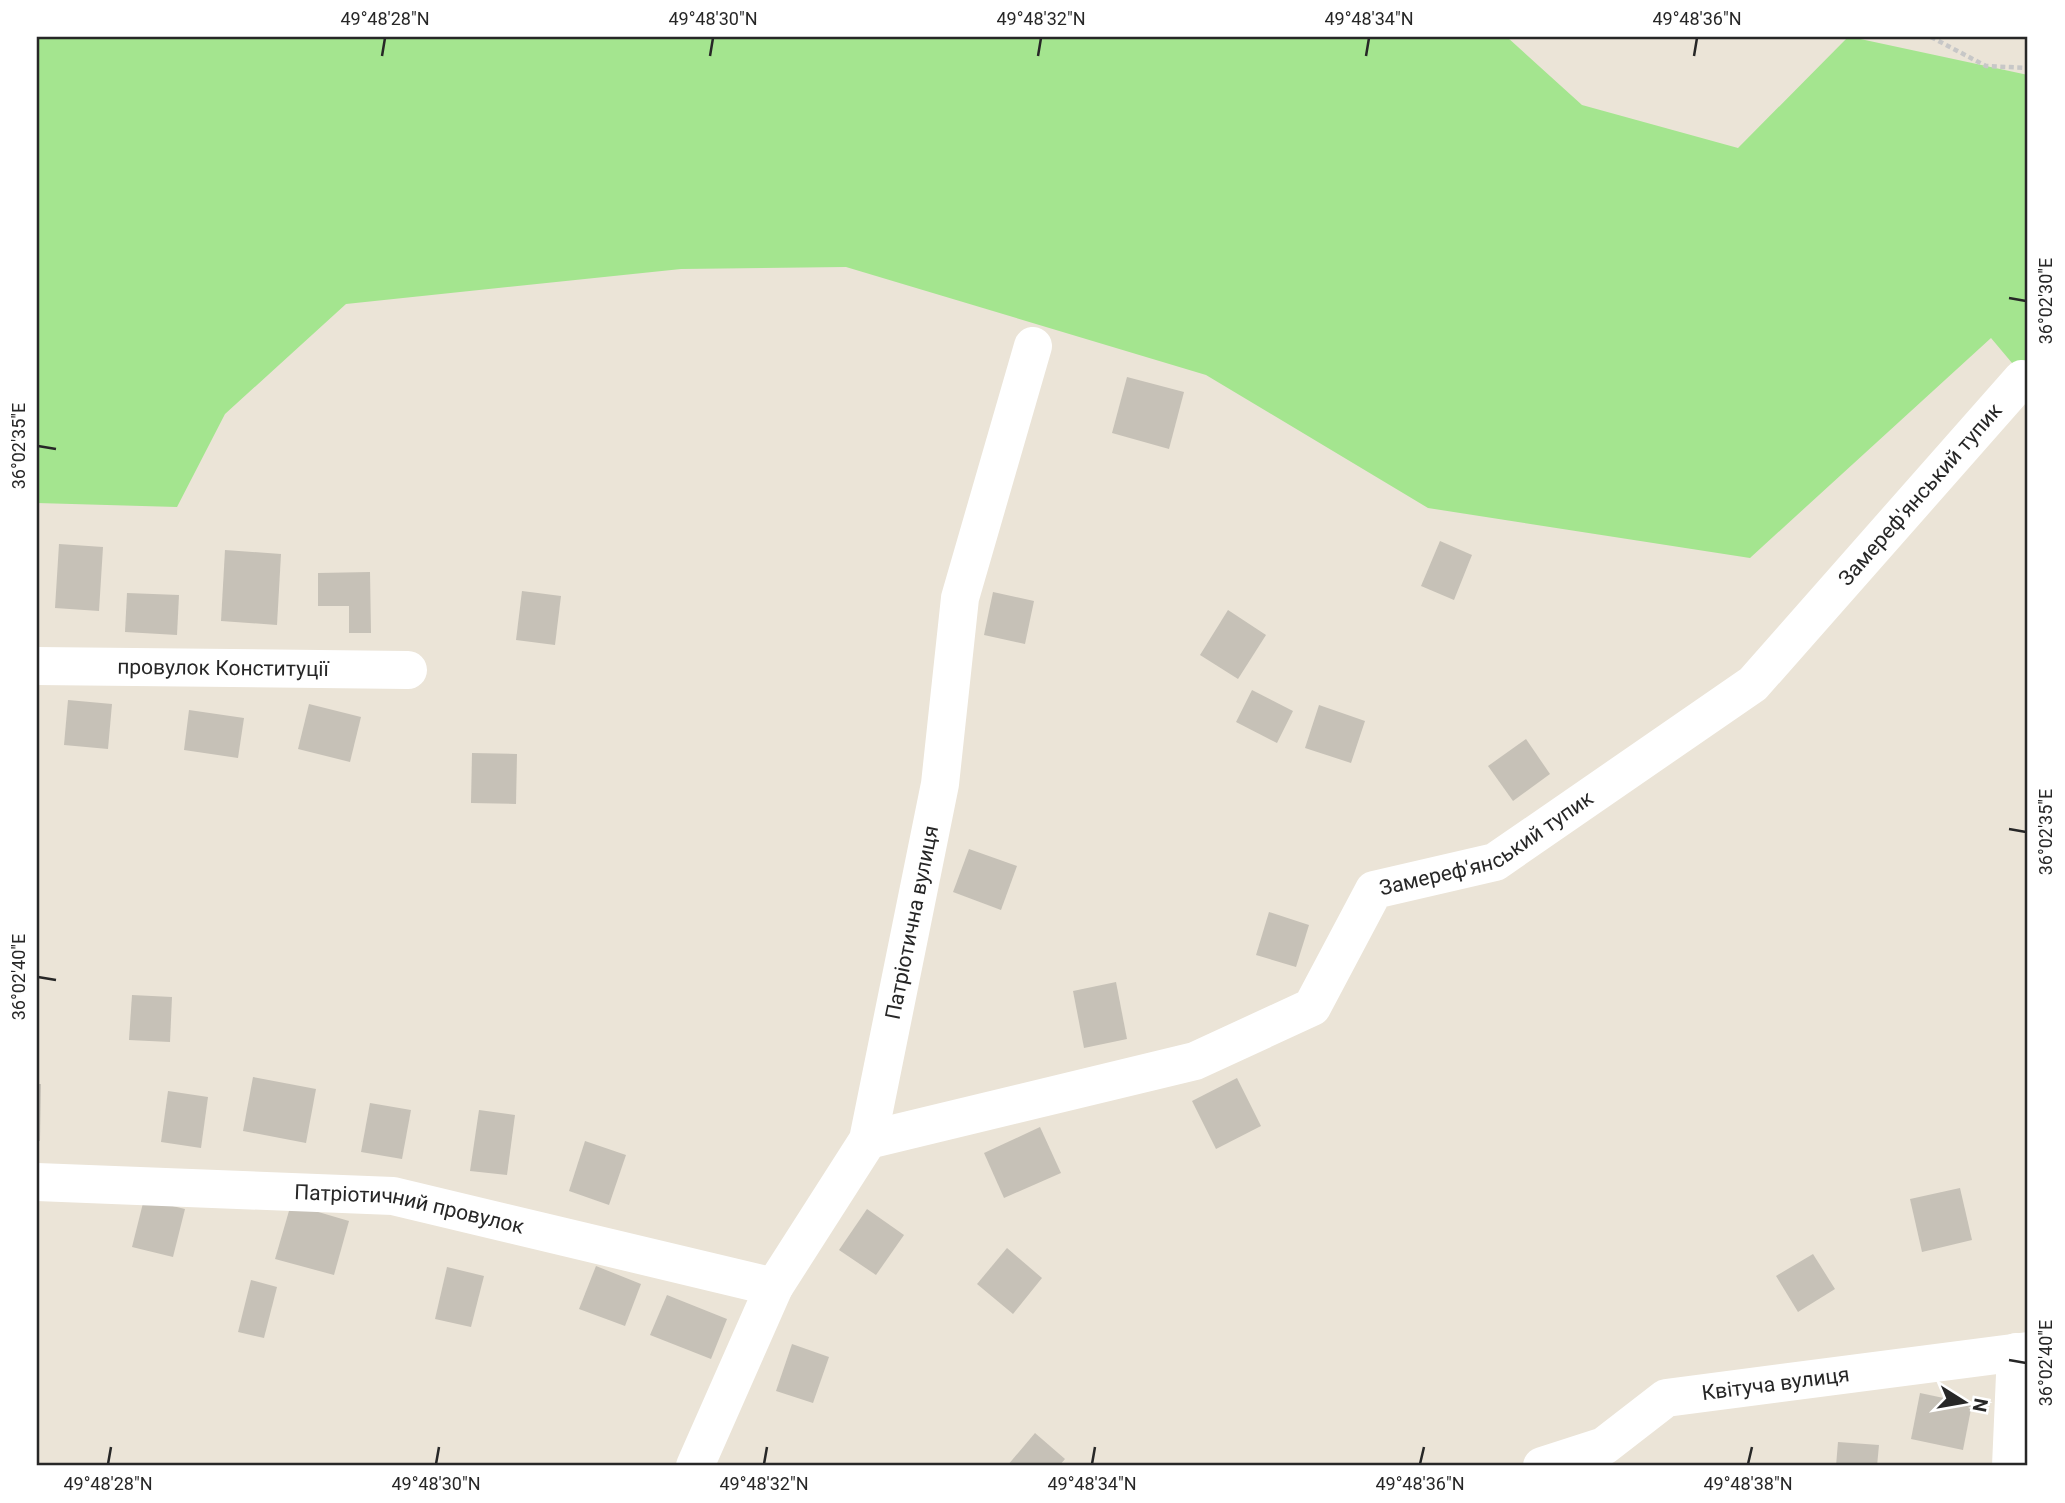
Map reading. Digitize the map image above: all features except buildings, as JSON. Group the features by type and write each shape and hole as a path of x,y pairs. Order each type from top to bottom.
{"street":[{"name":"Патріотична вулиця","path":"695,1466 774,1287 868,1140 940,785 960,598 1033,346"},
{"name":"Замереф'янський тупик","path":"868,1140 1195,1061 1312,1007 1374,890 1495,862 1753,684 2022,379"},
{"name":"провулок Конституції","path":"37,666 408,670"},
{"name":"Патріотичний провулок","path":"37,1182 393,1196 774,1287"},
{"name":"Квітуча вулиця","path":"1542,1466 1604,1446 1666,1398 2022,1351"},
{"path":"2011,1466 2022,1351"}],"path":[{"path":"1931,37 1986,66 2028,68"}],"green space":[{"path":"37,37 1507,37 1582,105 1738,148 1848,37 1851,37 2028,75 2028,382 1991,338 1750,558 1428,508 1206,375 846,267 681,269 346,304 225,414 177,507 37,503"}]}
